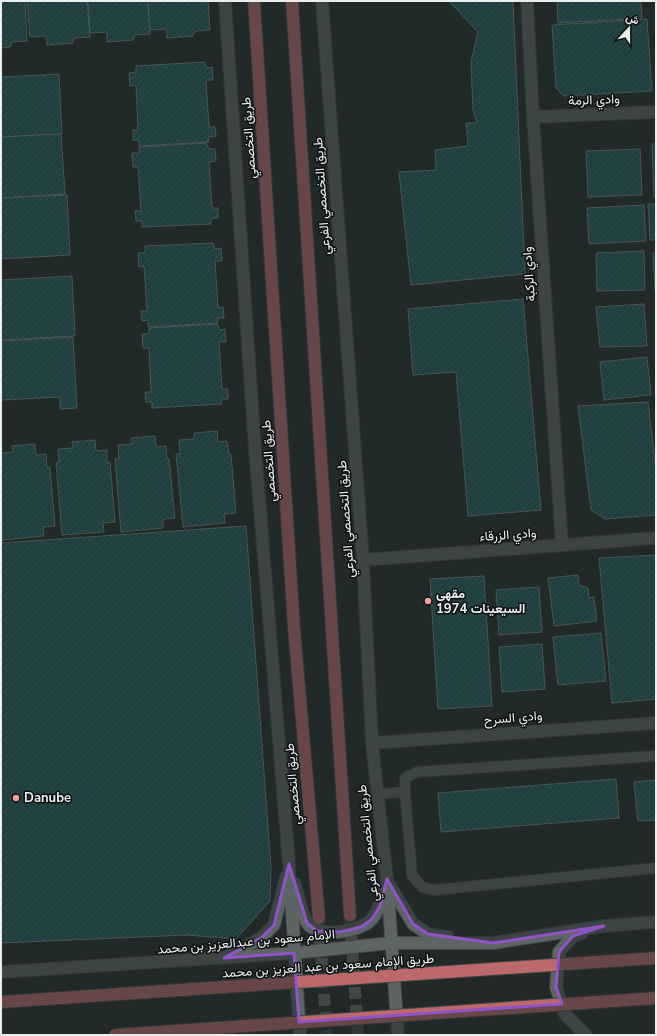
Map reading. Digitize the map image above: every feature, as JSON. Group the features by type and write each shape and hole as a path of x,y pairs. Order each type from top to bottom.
{"main road":[{"name":"طريق التخصصي","path":"254,1 294,628 319,918"},
{"path":"292,1 350,915"},
{"name":"طريق الإمام سعود بن عبد العزيز بن محمد","path":"1,1002 656,958"},
{"path":"115,1035 656,998"}],"street":[{"path":"226,1 254,436 289,864 300,1035"},
{"name":"طريق التخصصي الفرعي","path":"322,1 363,560 372,744 387,879 398,1035"},
{"name":"وادي الركبة","path":"527,1 533,117 562,545"},
{"name":"وادي الرمة","path":"533,117 656,112"},
{"name":"وادي الزرقاء","path":"363,560 656,538"},
{"name":"وادي السرح","path":"372,744 656,723"},
{"path":"289,864 307,923 317,931 340,932 361,927 372,919 380,906 387,879"},
{"path":"224,958 261,938 274,925 289,864"},
{"name":"الإمام سعود بن عبدالعزيز بن محمد","path":"387,879 413,924 428,934 493,943"},
{"name":"الإمام سعود بن عبدالعزيز بن محمد","path":"1,972 294,953 391,943 493,943 604,926 656,922"},
{"path":"586,1035 565,1014 556,987 559,952 573,936 604,926"}],"lane":[{"path":"655,756 417,772 405,778 405,792 412,875 422,887 434,890 656,868"},
{"path":"378,794 405,792"}],"highlighted area":[{"path":"289,864 307,923 317,931 340,932 361,927 372,919 380,906 387,879 413,924 428,934 493,943 604,926 573,936 559,952 556,987 562,1004 299,1022 294,953 224,958 261,938 274,925"}],"building":[{"path":"1,1 25,1 27,41 12,42 10,47 1,48"},
{"path":"27,1 87,1 90,37 74,38 73,43 47,45 46,36 30,37"},
{"path":"88,1 148,1 150,34 135,35 133,40 107,42 107,32 90,33"},
{"path":"148,1 208,1 210,30 195,31 193,36 167,38 166,29 150,30"},
{"path":"449,1 513,1 525,274 411,285 399,172 436,170 435,150 468,146 466,123 477,123 473,110 471,62 478,32"},
{"path":"557,1 641,1 642,18 558,23"},
{"path":"647,19 652,91 564,96 556,88 552,25"},
{"path":"204,62 207,68 212,67 213,80 206,80 209,127 215,127 216,136 208,137 209,142 139,146 139,140 133,140 133,130 138,130 136,85 130,86 129,73 136,72 136,66"},
{"path":"59,74 62,134 1,137 1,77"},
{"path":"61,134 65,194 1,198 1,137"},
{"path":"206,143 209,149 215,149 216,161 209,162 212,208 218,208 218,218 211,218 211,224 142,227 142,221 136,221 135,211 141,211 138,167 133,167 132,153 139,153 139,147"},
{"path":"652,144 656,144 656,197 654,197"},
{"path":"640,149 642,195 588,197 586,151"},
{"path":"67,195 70,255 1,259 1,198"},
{"path":"648,204 656,204 656,240 650,240"},
{"path":"644,205 646,241 589,244 587,208"},
{"path":"213,243 215,249 221,248 222,261 215,261 218,308 223,307 224,318 217,318 218,323 148,327 148,320 142,321 141,311 147,311 144,266 139,267 138,253 145,253 145,246"},
{"path":"644,251 645,290 597,291 596,253"},
{"path":"653,253 656,253 656,291 655,291"},
{"path":"72,276 75,336 1,340 1,280"},
{"path":"523,299 541,510 468,516 456,372 413,375 408,309"},
{"path":"644,304 647,346 600,347 596,307"},
{"path":"217,324 220,330 225,329 226,342 219,342 222,389 228,389 228,399 221,399 222,404 152,408 152,402 146,402 145,392 151,392 149,348 143,348 142,334 149,334 149,328"},
{"path":"73,337 77,408 60,409 60,397 1,400 2,341"},
{"path":"647,357 651,395 604,400 600,362"},
{"path":"648,402 656,471 656,515 605,519 591,510 578,406"},
{"path":"217,431 218,442 227,441 229,454 231,454 236,513 224,514 225,523 183,527 176,454 180,454 179,440 194,439 194,433"},
{"path":"155,436 156,447 166,446 167,459 169,459 175,518 163,519 163,528 121,532 115,459 119,459 118,445 132,444 132,438"},
{"path":"95,440 96,451 107,450 107,463 110,462 115,522 103,523 104,532 62,535 56,463 59,462 58,449 73,448 72,442"},
{"path":"35,444 36,455 46,454 47,467 50,467 55,526 43,527 44,536 2,540 1,453 13,452 12,446"},
{"path":"246,526 271,868 270,901 236,939 187,935 1,943 1,543"},
{"path":"656,555 656,699 612,703 599,558"},
{"path":"578,575 579,585 588,588 589,598 594,597 597,621 554,626 548,578"},
{"path":"484,576 492,706 438,709 430,579"},
{"path":"539,587 542,632 499,635 496,590"},
{"path":"601,633 606,681 558,685 553,637"},
{"path":"542,644 545,689 502,692 499,647"},
{"path":"616,779 619,818 441,832 438,793"},
{"path":"656,780 656,820 638,821 634,782"}],"tunnel":[{"path":"350,915 358,1035"},
{"path":"319,922 327,1035"}],"place":[{"name":"مقهى السيعينات 1974","path":"428,601"},
{"name":"Danube","path":"16,798"}]}
